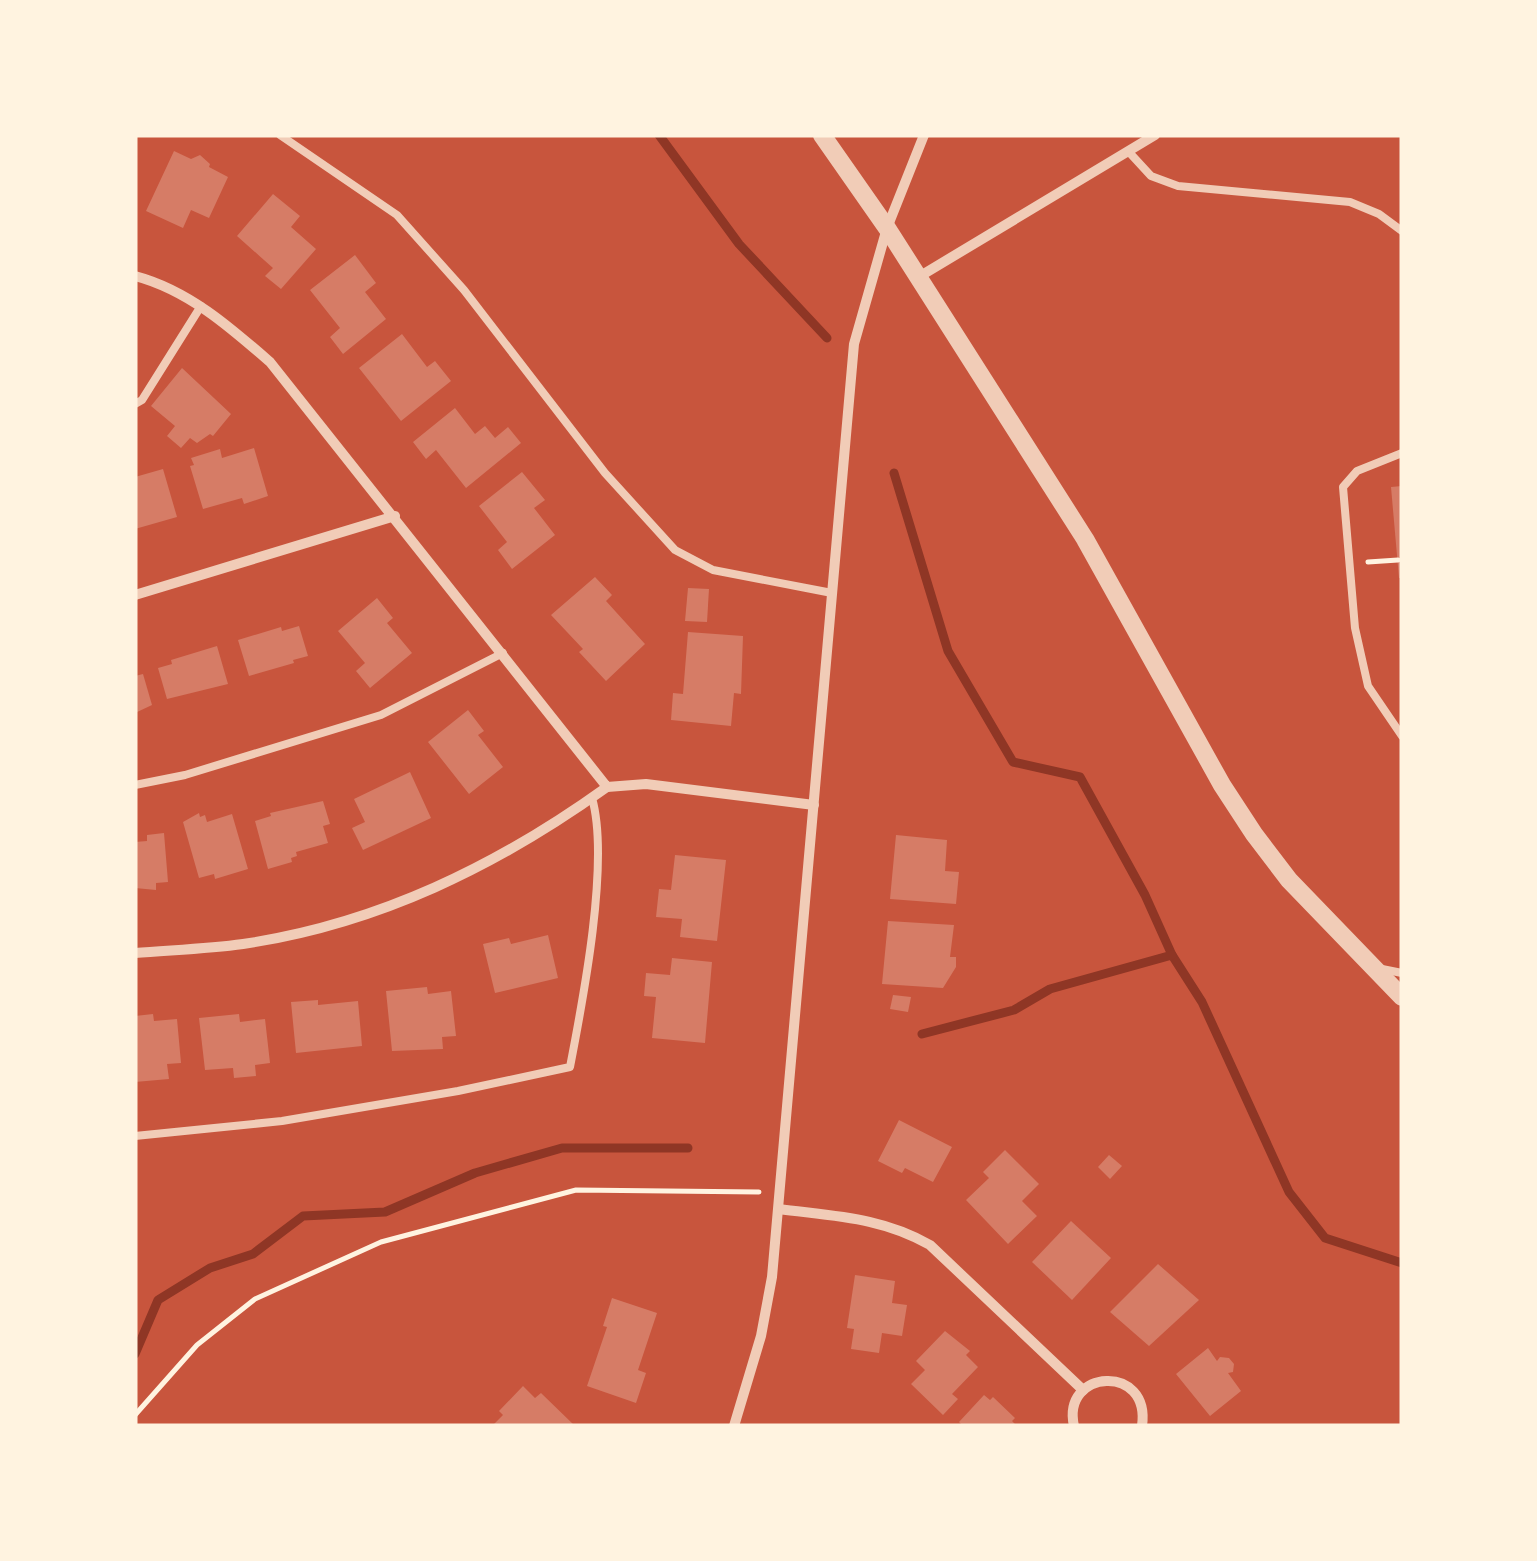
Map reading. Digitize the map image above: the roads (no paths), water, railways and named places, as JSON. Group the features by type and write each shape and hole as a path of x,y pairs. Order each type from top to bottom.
{"street":[{"path":"822,135 887,228 1094,554 1254,834 1290,880 1402,996"},
{"path":"734,1426 762,1336 779,1209 854,344 887,228 924,135"},
{"path":"918,278 1155,135"},
{"path":"135,276 202,306 270,362 607,786"},
{"path":"135,594 396,516"},
{"path":"135,953 240,945 361,918 476,871 607,786 646,784 814,805"},
{"path":"779,1209 856,1217 902,1230 930,1245 1084,1390"},
{"path":"1074,1426 1073,1406 1084,1390 1108,1380 1129,1387 1142,1405 1142,1426"}],"lane":[{"path":"280,135 396,215 464,290 605,474 675,550 712,570 832,593"},
{"path":"1128,151 1150,176 1178,186 1350,202 1380,214 1402,231"},
{"path":"135,404 142,400 202,306"},
{"path":"1402,454 1357,471 1343,487 1355,628 1368,686 1402,736"},
{"path":"135,785 185,775 381,715 503,653"},
{"path":"135,1136 282,1121 570,1067 583,1000 596,880 597,815 592,798"},
{"path":"1374,968 1402,973"}],"waterway":[{"path":"659,135 739,244 827,338"},
{"path":"894,473 948,651 1013,762 1080,777 1145,895 1172,955 1202,1002 1289,1192 1325,1238 1402,1263"},
{"path":"922,1034 1014,1010 1050,989 1172,955"},
{"path":"135,1354 158,1300 210,1268 253,1254 303,1216 385,1212 475,1173 562,1148 688,1148"}]}
